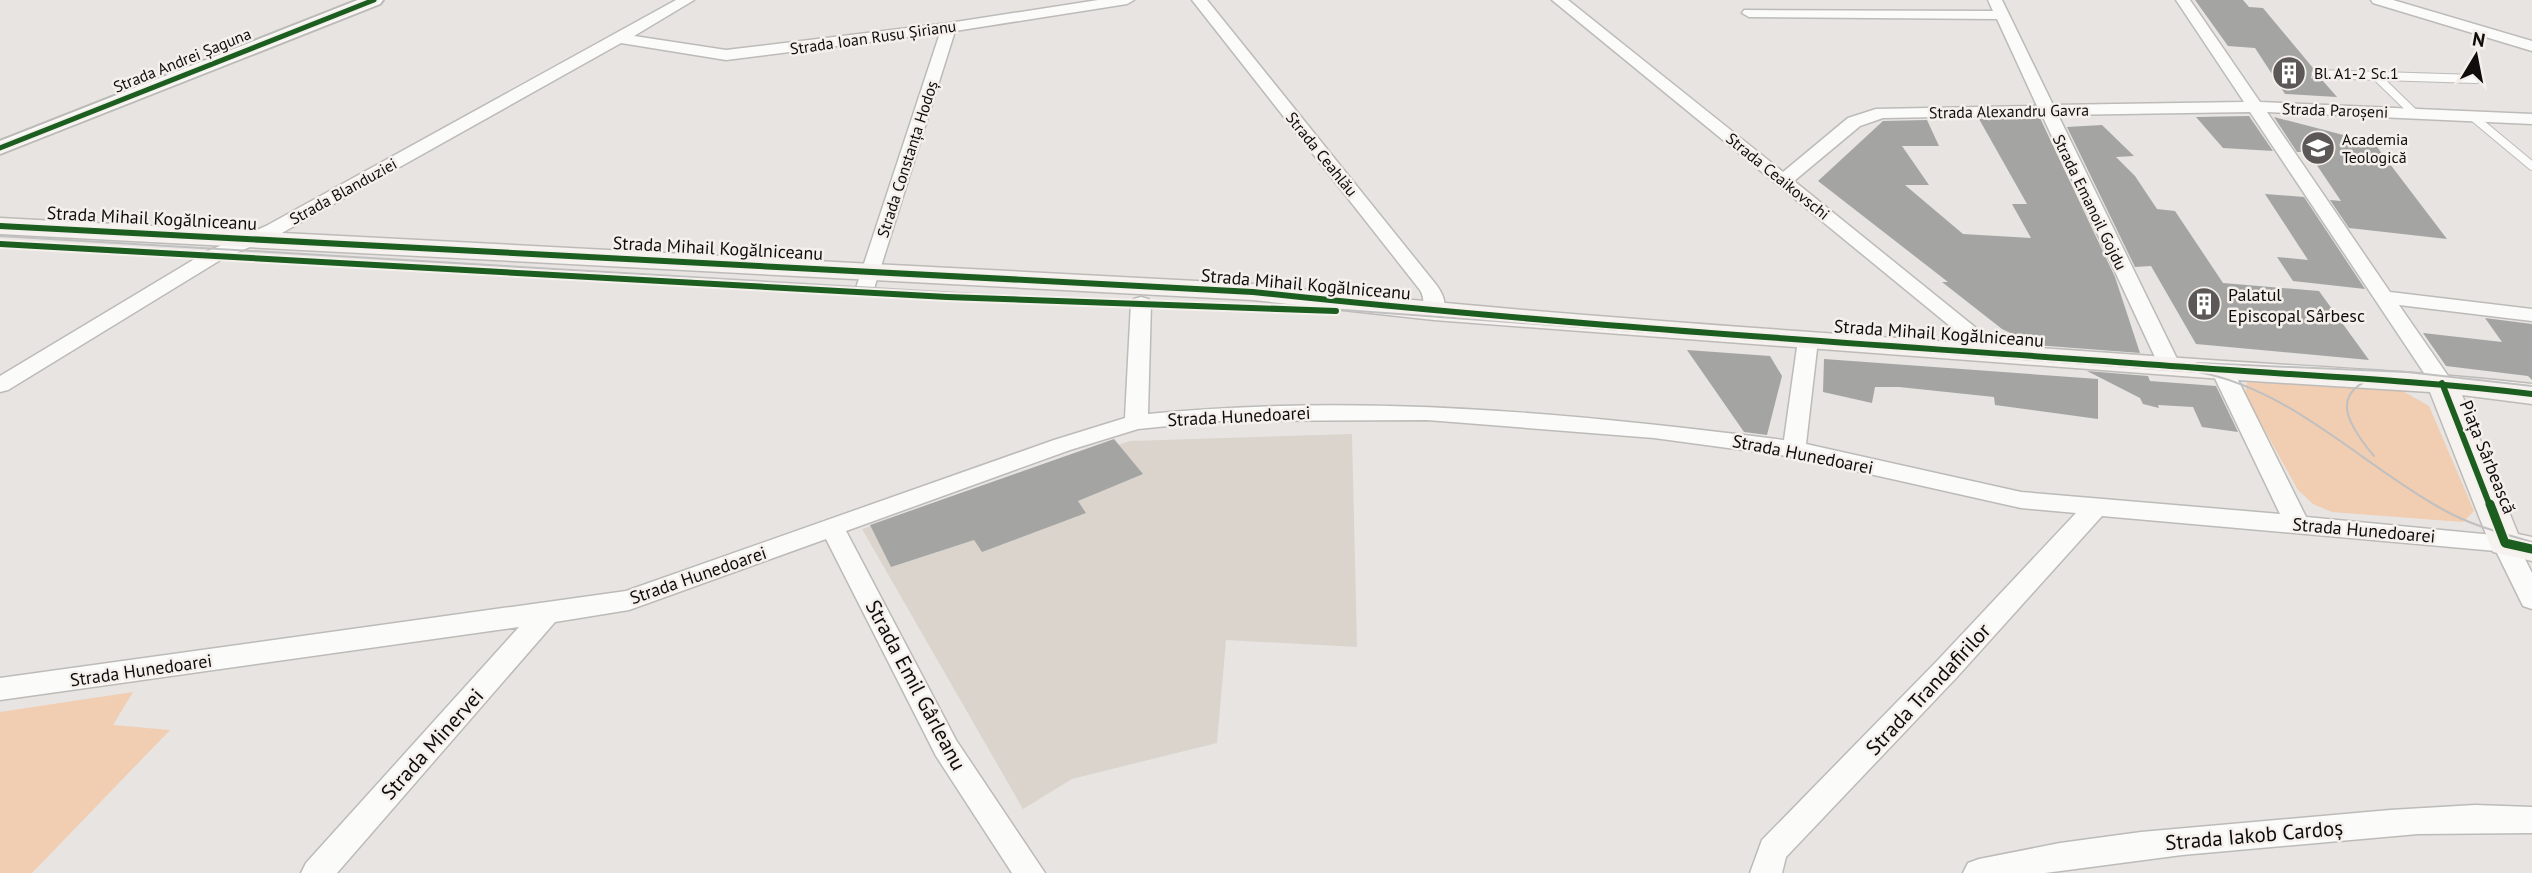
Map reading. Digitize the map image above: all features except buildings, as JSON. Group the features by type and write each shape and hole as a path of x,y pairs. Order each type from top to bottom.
{"main road":[{"name":"Strada Mihail Kogălniceanu","path":"0,226 256,239 1141,303 1303,311 1434,312"},
{"name":"Strada Mihail Kogălniceanu","path":"0,244 868,282 1253,292 1434,312 2222,370 2442,383 2532,394"},
{"name":"Piața Sârbească","path":"2442,383 2519,546"}],"street":[{"name":"Strada Andrei Șaguna","path":"0,148 374,0"},
{"name":"Strada Blanduziei","path":"0,385 215,255 256,239 687,0"},
{"name":"Strada Ioan Rusu Șirianu","path":"620,38 726,55 949,27 1128,0"},
{"name":"Strada Ceahlău","path":"1199,0 1427,286 1434,296 1434,312"},
{"name":"Strada Ceaikovschi","path":"1559,0 1996,353"},
{"path":"2183,0 2442,383"},
{"path":"2378,0 2532,46"},
{"path":"1749,13 1998,8"},
{"name":"Strada Emanoil Gojdu","path":"1998,8 2169,365"},
{"name":"Strada Constanța Hodoș","path":"868,282 949,27"},
{"name":"Strada Alexandru Gavra","path":"1784,180 1854,121 1882,113 2257,107"},
{"name":"Strada Paroșeni","path":"2257,107 2532,119"},
{"path":"2385,298 2532,315"},
{"path":"1136,422 1141,303"},
{"path":"1794,449 1808,340"},
{"path":"2222,370 2297,524"},
{"name":"Strada Hunedoarei","path":"0,689 546,615 629,600 1062,445 1136,422 1217,414 1427,413 1654,431 1794,449 1989,494 2096,507 2519,546"},
{"name":"Strada Trandafirilor","path":"1766,873 1773,850 1947,669 2096,507"},
{"name":"Strada Emil Gârleanu","path":"833,529 946,748 1029,873"},
{"path":"2519,546 2532,599"},
{"name":"Strada Minervei","path":"317,873 546,615"},
{"name":"Strada Iakob Cardoș","path":"1979,873 2029,861 2148,844 2439,819 2490,817 2532,820"}],"lane":[{"name":"Strada Paroșeni","path":"2316,74 2476,79"},
{"name":"Strada Paroșeni","path":"2376,77 2414,113"},
{"path":"2472,116 2532,166"}],"shaded area":[{"path":"2247,382 2399,389 2429,406 2474,511 2463,522 2332,512 2313,504 2298,490 2245,395"},
{"path":"1352,434 1357,647 1226,640 1217,743 1072,779 1023,809 862,529 1130,441"},
{"path":"133,692 113,725 170,730 32,873 0,873 0,712"}],"tram line":[{"path":"0,236 977,294 1344,310 2198,372 2232,381 2295,411 2412,491 2453,515 2532,542"},
{"path":"2197,363 2407,372 2532,386"},
{"path":"2374,456 2356,433 2347,410 2353,391 2379,376"}],"cycle path":[{"path":"0,148 374,0"},
{"path":"0,226 1253,292 1434,312 2222,370 2442,383 2532,394"},
{"path":"0,244 947,297 1336,311"},
{"path":"2442,383 2505,543 2532,549"}],"place":[{"name":"Bl. A1-2 Sc.1","path":"2289,73"},
{"name":"Academia Teologică","path":"2318,148"},
{"name":"Palatul Episcopal Sârbesc","path":"2204,304"}]}
